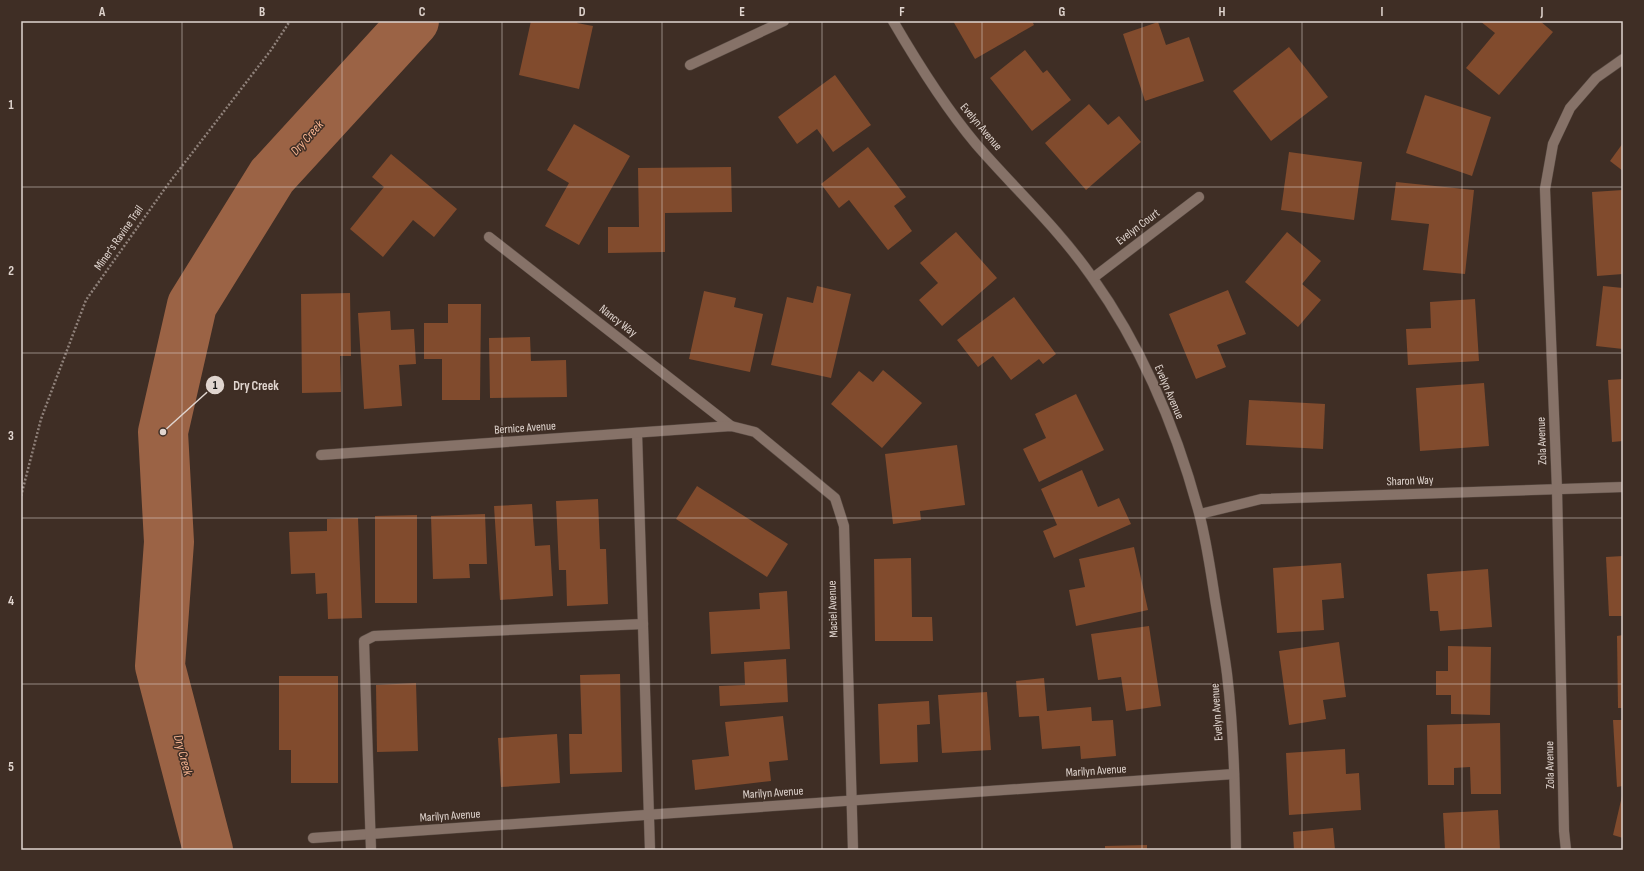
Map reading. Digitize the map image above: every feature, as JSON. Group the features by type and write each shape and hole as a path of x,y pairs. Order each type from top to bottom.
{"street":[{"path":"690,65 784,21"},
{"name":"Evelyn Avenue","path":"893,21 918,64 976,144 1055,228 1093,278 1124,329 1155,388 1200,514 1227,674 1234,774 1236,850"},
{"name":"Zola Avenue","path":"1566,850 1564,831 1556,489 1545,189 1553,144 1570,108 1596,78 1623,59"},
{"name":"Evelyn Court","path":"1093,278 1199,197"},
{"name":"Nancy Way","path":"489,237 731,426"},
{"name":"Bernice Avenue","path":"321,455 731,426"},
{"name":"Maciel Avenue","path":"731,426 754,432 836,498 844,526 853,850"},
{"path":"637,433 650,850"},
{"name":"Sharon Way","path":"1200,514 1261,499 1623,487"},
{"path":"370,850 364,641 374,636 643,624"},
{"name":"Marilyn Avenue","path":"313,838 1234,774"}],"path":[{"name":"Miner's Ravine Trail","path":"21,496 41,419 86,300 152,206 271,50 290,21"}],"building":[{"path":"531,21 578,21 577,23 593,26 579,89 519,75"},
{"path":"953,21 1032,21 1034,25 975,59"},
{"path":"1480,21 1540,21 1553,32 1499,95 1466,68 1495,33"},
{"path":"1158,22 1166,45 1189,37 1204,81 1145,101 1123,34"},
{"path":"1289,47 1328,97 1271,141 1233,91"},
{"path":"1025,50 1043,73 1047,70 1071,100 1032,131 990,78"},
{"path":"835,75 871,125 833,152 817,129 797,144 778,117"},
{"path":"1425,95 1491,117 1472,176 1406,153"},
{"path":"1089,104 1108,125 1119,116 1141,142 1086,190 1045,143"},
{"path":"574,124 630,156 579,245 545,226 569,183 547,170"},
{"path":"1623,143 1623,171 1610,161"},
{"path":"868,147 906,197 894,206 912,231 888,250 849,200 839,208 821,184"},
{"path":"1289,152 1362,162 1354,220 1281,210"},
{"path":"391,154 457,209 434,237 413,220 383,257 350,229 384,187 372,177"},
{"path":"731,167 732,212 665,213 665,252 608,253 608,227 639,227 638,168"},
{"path":"1396,182 1474,190 1465,274 1423,270 1429,224 1391,220"},
{"path":"1623,190 1623,274 1597,276 1592,192"},
{"path":"956,232 997,278 942,326 919,300 938,283 920,263"},
{"path":"1287,232 1321,261 1302,284 1321,300 1298,327 1245,282"},
{"path":"817,286 851,294 831,378 771,365 787,297 813,303"},
{"path":"1603,286 1623,288 1623,349 1596,346"},
{"path":"1228,290 1246,334 1217,345 1226,367 1196,379 1169,314"},
{"path":"704,291 736,298 734,307 763,314 750,372 689,359"},
{"path":"350,293 351,356 340,356 341,392 302,393 301,294"},
{"path":"1014,297 1056,354 1043,364 1039,359 1011,380 993,356 978,367 957,340"},
{"path":"1475,299 1479,361 1408,365 1406,329 1431,328 1430,302"},
{"path":"448,304 481,304 480,400 442,400 442,359 424,359 424,323 448,323"},
{"path":"390,311 391,330 414,329 416,364 399,365 402,406 364,409 358,313"},
{"path":"530,337 531,361 566,360 567,397 490,398 489,338"},
{"path":"883,370 922,403 882,448 831,404 859,371 873,382"},
{"path":"1623,379 1623,441 1612,442 1608,380"},
{"path":"1484,383 1489,446 1420,451 1416,388"},
{"path":"1076,394 1104,450 1039,482 1023,449 1046,438 1035,414"},
{"path":"1249,400 1325,404 1323,449 1246,445"},
{"path":"957,445 965,505 920,511 921,520 893,524 885,454"},
{"path":"1082,470 1098,507 1119,498 1131,524 1054,558 1043,531 1057,525 1041,489"},
{"path":"697,486 788,544 767,577 676,519"},
{"path":"598,499 600,549 606,549 608,604 567,606 566,570 559,570 556,501"},
{"path":"532,504 535,546 550,545 553,596 500,600 494,506"},
{"path":"485,514 487,564 469,564 470,578 433,579 431,516"},
{"path":"417,515 417,603 375,603 375,516"},
{"path":"358,518 362,618 328,619 327,593 316,594 315,573 291,574 289,532 327,531 327,519"},
{"path":"1134,547 1148,610 1076,626 1069,590 1085,587 1079,559"},
{"path":"1623,556 1623,616 1609,616 1606,557"},
{"path":"911,558 912,617 932,617 933,641 875,641 874,559"},
{"path":"1341,563 1344,598 1322,600 1324,630 1277,633 1273,568"},
{"path":"1488,569 1492,627 1440,631 1438,611 1430,611 1427,574"},
{"path":"787,591 790,649 711,654 709,612 760,609 759,593"},
{"path":"1149,626 1161,706 1126,711 1121,677 1098,680 1091,634"},
{"path":"1623,635 1623,708 1618,708 1617,636"},
{"path":"1339,642 1346,697 1323,700 1326,719 1289,725 1279,651"},
{"path":"1448,646 1491,647 1490,715 1451,714 1451,695 1436,695 1436,671 1448,671"},
{"path":"786,659 788,702 720,706 719,686 745,685 744,662"},
{"path":"620,674 622,772 570,774 569,734 582,734 580,675"},
{"path":"279,676 338,676 338,783 291,783 291,750 279,750"},
{"path":"1044,678 1047,711 1091,707 1092,721 1113,720 1116,756 1081,759 1080,746 1042,749 1039,716 1019,717 1016,681"},
{"path":"416,683 418,751 377,752 376,685"},
{"path":"987,692 991,750 942,753 938,695"},
{"path":"929,701 930,724 917,725 918,762 880,764 878,704"},
{"path":"783,716 788,760 769,762 771,781 695,790 692,760 729,756 725,722"},
{"path":"1613,720 1623,720 1623,786 1617,787"},
{"path":"1500,723 1501,794 1471,794 1470,767 1454,768 1454,785 1428,785 1427,725"},
{"path":"557,734 560,783 501,787 498,738"},
{"path":"1345,749 1346,774 1359,773 1361,810 1289,815 1286,753"},
{"path":"1623,796 1623,838 1613,835"},
{"path":"1498,810 1500,850 1445,850 1443,813"},
{"path":"1333,828 1335,850 1294,850 1293,832"},
{"path":"1147,845 1147,850 1105,850 1105,846"}],"waterway":[{"name":"Dry Creek","path":"208,850 160,666 169,542 163,432 192,305 272,176 414,21"}],"place":[{"name":"Dry Creek","path":"163,432"}]}
